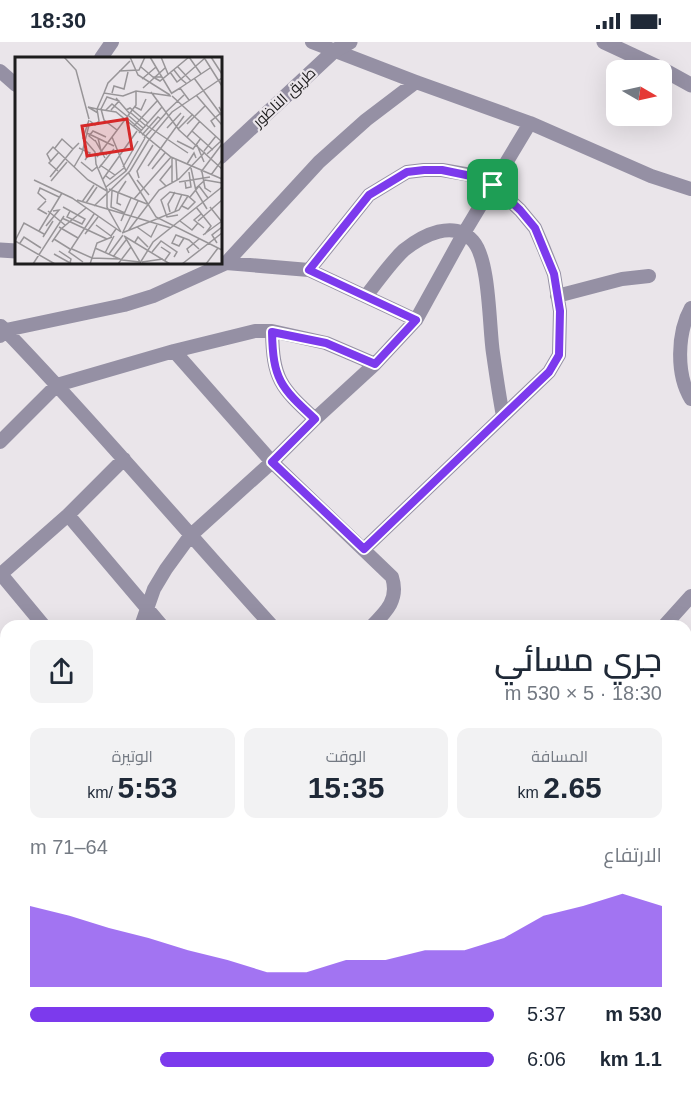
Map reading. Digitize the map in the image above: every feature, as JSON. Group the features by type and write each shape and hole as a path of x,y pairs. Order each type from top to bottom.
{"street":[{"path":"102,57 112,42"},
{"path":"312,42 530,123 651,176 691,189"},
{"name":"طريق الناظور","path":"222,155 334,51 350,42"},
{"path":"604,42 691,85"},
{"path":"0,71 15,84"},
{"path":"2,330 124,305 153,296 226,263 319,162 366,120 416,82"},
{"path":"143,620 154,589 190,536 375,364 416,320 464,233 530,123"},
{"path":"309,270 369,195 407,172 442,170 471,176 493,185 520,210 535,228 554,274 560,311 559,355 549,372 364,549"},
{"path":"366,296 404,250 430,234 448,229 464,233 475,243 486,279 492,352 502,416"},
{"path":"0,250 15,251"},
{"path":"226,263 309,270 416,320"},
{"path":"557,296 622,279 650,276"},
{"path":"691,308 682,337 681,373 691,399"},
{"path":"2,330 124,459 267,620"},
{"path":"0,442 57,386 174,351 255,331 272,332 326,343 375,364"},
{"path":"272,332 273,360 283,387 315,419"},
{"path":"174,351 272,462 392,577 395,586 394,599 378,620"},
{"path":"40,620 1,574 68,515 124,459"},
{"path":"68,515 157,620"},
{"path":"670,620 691,596"},
{"path":"681,608 691,618"}],"route":[{"path":"442,170 471,176 493,185 520,210 535,228 554,274 560,311 559,355 549,372 364,549 272,462 315,419 283,387 273,360 272,332 326,343 375,364 416,320 309,270 369,195 407,172 442,170"}]}
